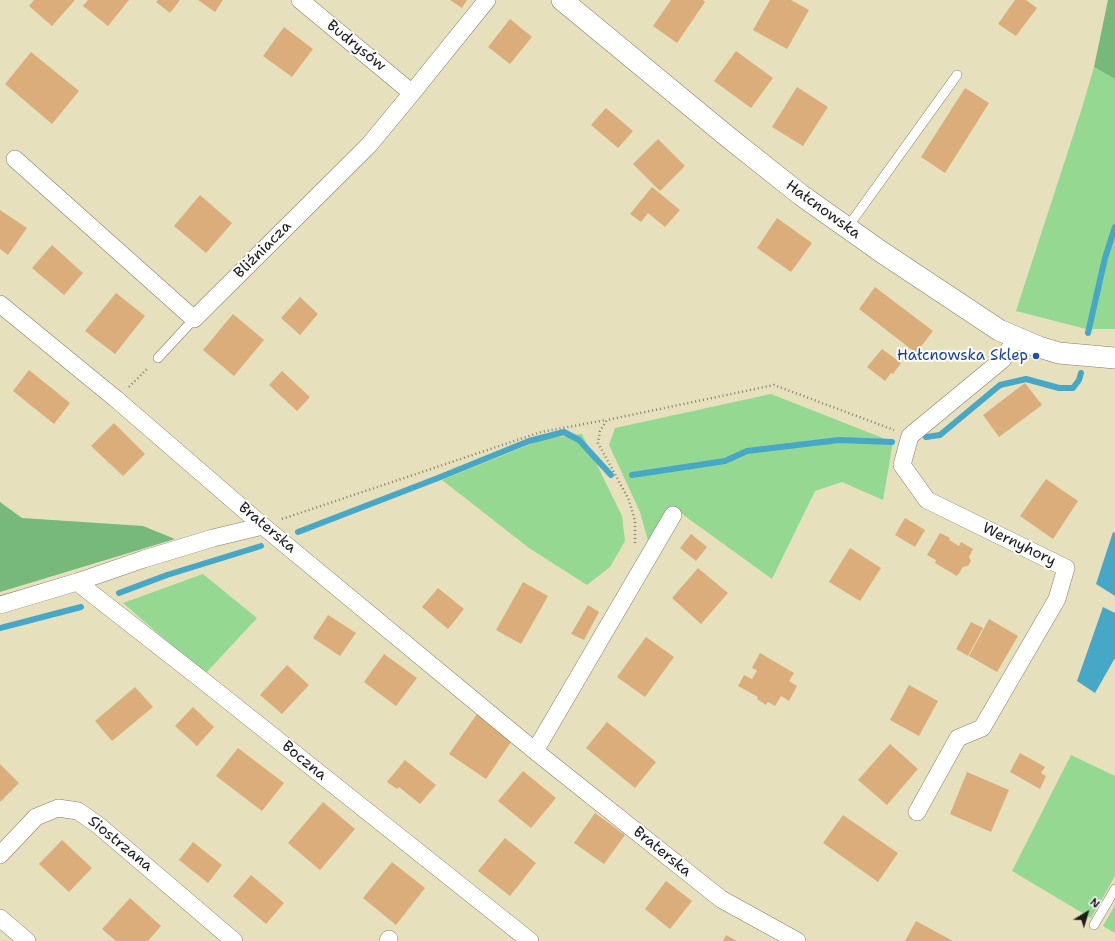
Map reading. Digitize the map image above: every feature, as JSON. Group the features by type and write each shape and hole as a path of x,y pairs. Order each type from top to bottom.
{"street":[{"name":"Budrysów","path":"300,0 412,93"},
{"name":"Bliźniacza","path":"194,319 369,145 487,0"},
{"name":"Hałcnowska","path":"562,0 728,137 801,195 847,228 1000,330 1039,347 1059,352 1115,358"},
{"path":"15,159 194,319"},
{"name":"Braterska","path":"0,304 116,399 263,526 535,751 721,899 797,941"},
{"path":"910,436 1002,360 1016,338"},
{"name":"Wernyhory","path":"910,436 902,465 927,500 1066,568 1057,599 982,728 958,738 917,812"},
{"path":"535,751 673,515"},
{"path":"0,605 213,538 263,526"},
{"name":"Boczna","path":"77,582 530,941"},
{"name":"Siostrzana","path":"0,855 36,817 58,808 78,811 98,825 234,941"},
{"path":"0,918 28,941"}],"lane":[{"path":"847,228 957,75"},
{"path":"158,358 194,319"},
{"path":"1094,925 1115,889"}],"path":[{"path":"116,399 158,358"},
{"path":"263,526 541,432 774,385 910,436"},
{"path":"606,420 600,431 598,444 629,500 635,521 634,554 642,569"}],"green space":[{"path":"1108,0 1115,0 1115,79 1094,67"},
{"path":"1094,67 1115,79 1115,329 1086,329 1016,311"},
{"path":"771,394 893,442 883,500 842,482 815,491 772,579 671,506 648,541 640,512 609,445 615,428"},
{"path":"582,434 622,516 625,541 610,567 587,585 529,548 442,480 543,439"},
{"path":"0,502 22,518 143,526 175,539 0,592"},
{"path":"203,574 257,618 205,674 123,603"},
{"path":"1071,755 1115,776 1115,876 1091,918 1012,871"},
{"path":"1115,905 1115,933 1103,926"}],"water":[{"path":"1113,532 1115,533 1115,596 1096,584"},
{"path":"1103,607 1115,613 1115,658 1095,693 1077,681"}],"building":[{"path":"34,0 75,0 52,26 29,6"},
{"path":"88,0 129,0 108,26 83,6"},
{"path":"158,0 180,0 170,13 156,2"},
{"path":"198,0 223,0 215,12"},
{"path":"450,0 467,0 462,8"},
{"path":"671,0 703,0 705,2 677,43 653,26"},
{"path":"770,0 791,0 809,10 787,49 753,30"},
{"path":"1015,0 1026,0 1037,8 1016,36 998,24"},
{"path":"510,19 532,37 510,64 488,47"},
{"path":"284,27 313,49 292,77 263,56"},
{"path":"736,51 773,78 751,108 714,81"},
{"path":"31,52 79,91 52,124 5,84"},
{"path":"797,87 828,107 803,146 772,127"},
{"path":"965,88 989,103 945,173 921,157"},
{"path":"606,108 633,131 618,148 591,125"},
{"path":"658,139 685,166 660,191 633,164"},
{"path":"652,187 680,210 665,227 648,213 641,222 630,214"},
{"path":"200,195 232,223 206,253 174,226"},
{"path":"0,210 27,228 8,255 0,249"},
{"path":"777,218 812,243 791,272 757,248"},
{"path":"52,245 83,273 64,295 32,268"},
{"path":"875,287 933,331 916,353 859,309"},
{"path":"116,293 145,316 115,354 85,331"},
{"path":"300,297 318,314 300,335 281,318"},
{"path":"233,314 264,340 234,376 203,350"},
{"path":"882,349 901,363 893,374 891,373 885,381 867,367"},
{"path":"29,370 70,403 54,424 13,391"},
{"path":"282,371 310,397 297,411 269,385"},
{"path":"1025,383 1042,405 999,437 983,415"},
{"path":"114,423 145,454 123,476 91,446"},
{"path":"1046,479 1078,501 1053,539 1020,516"},
{"path":"905,518 925,530 915,547 895,535"},
{"path":"940,533 950,538 949,540 959,546 961,542 973,549 969,557 971,561 968,566 963,567 957,576 935,563 936,560 927,555"},
{"path":"691,534 707,547 696,561 680,548"},
{"path":"850,548 881,568 860,601 829,582"},
{"path":"698,568 728,593 701,624 672,598"},
{"path":"523,582 548,596 521,644 496,630"},
{"path":"438,588 464,609 448,629 422,607"},
{"path":"588,605 599,612 584,640 571,634"},
{"path":"328,615 356,633 340,656 313,638"},
{"path":"989,619 1018,636 997,672 969,656"},
{"path":"971,622 983,628 968,656 956,649"},
{"path":"646,637 674,657 645,697 617,677"},
{"path":"760,653 794,673 789,681 797,686 789,701 781,696 775,706 768,702 766,705 757,699 758,697 738,686 744,675 752,679 757,670 752,668"},
{"path":"384,654 417,678 396,706 364,682"},
{"path":"287,665 309,685 282,714 260,695"},
{"path":"909,685 938,701 919,736 890,720"},
{"path":"135,687 153,707 112,741 95,721"},
{"path":"193,707 214,727 197,746 175,726"},
{"path":"477,714 513,739 486,779 449,754"},
{"path":"607,722 656,762 635,788 586,748"},
{"path":"890,744 918,769 887,805 858,780"},
{"path":"238,748 284,783 262,811 216,776"},
{"path":"1020,753 1045,767 1041,773 1046,776 1040,789 1010,772"},
{"path":"405,760 436,785 420,804 399,787 397,789 387,782"},
{"path":"0,764 19,783 0,802"},
{"path":"523,771 556,798 531,828 498,801"},
{"path":"967,772 1009,790 991,832 950,814"},
{"path":"323,802 355,829 320,870 288,843"},
{"path":"595,813 625,835 604,864 574,843"},
{"path":"843,815 898,853 878,882 823,843"},
{"path":"505,838 536,863 510,896 478,871"},
{"path":"62,840 92,868 69,892 39,864"},
{"path":"193,842 222,865 208,883 179,860"},
{"path":"392,862 425,888 396,925 363,898"},
{"path":"251,875 284,903 266,924 233,896"},
{"path":"666,881 692,901 670,929 645,909"},
{"path":"130,898 161,926 148,941 116,941 102,929"},
{"path":"916,921 953,941 905,941"},
{"path":"726,935 737,941 723,941"}],"waterway":[{"path":"1088,333 1105,258 1115,227"},
{"path":"926,437 940,435 1000,385 1026,379 1059,388 1073,388 1079,380 1081,373"},
{"path":"298,532 529,441 564,432 579,440 611,475"},
{"path":"632,475 725,461 747,451 839,440 892,442"},
{"path":"119,593 167,575 261,546"},
{"path":"0,628 81,607"}],"place":[{"name":"Hałcnowska Sklep","path":"1036,356"}]}
